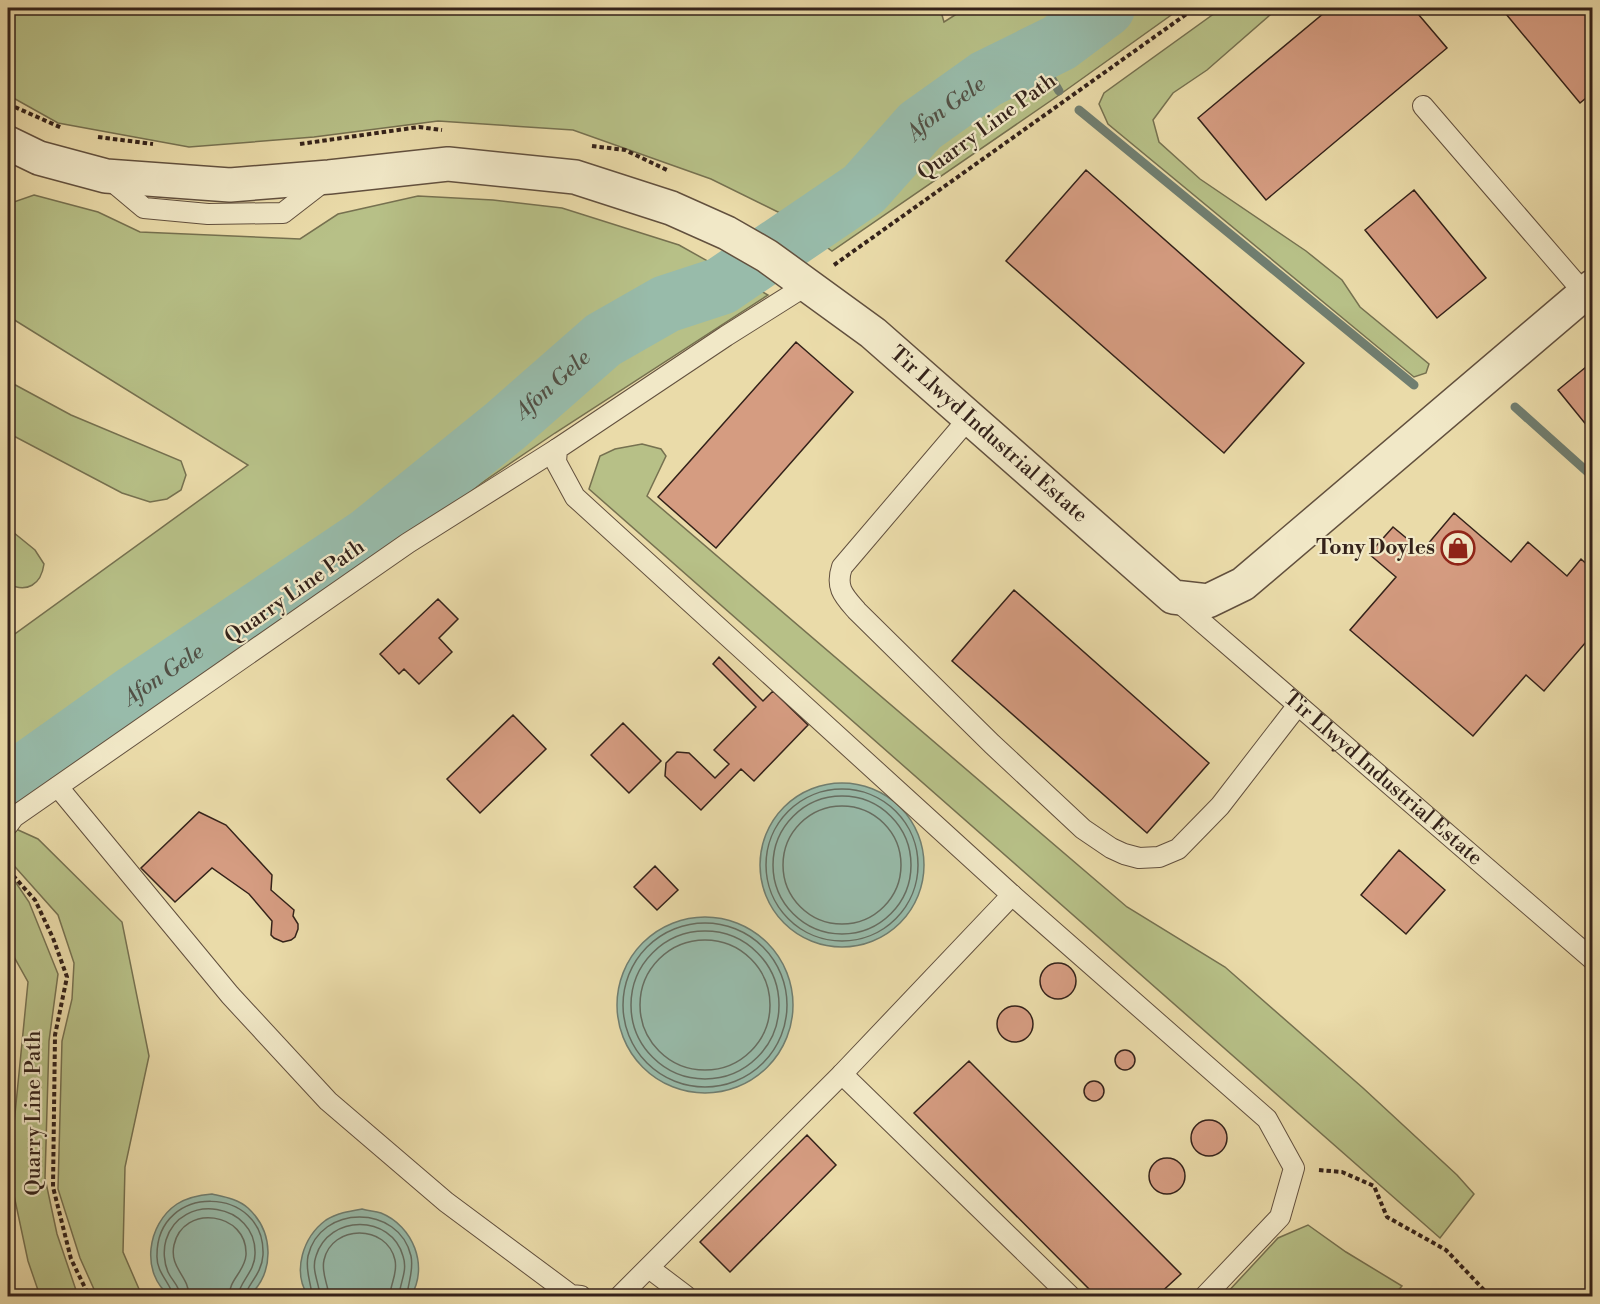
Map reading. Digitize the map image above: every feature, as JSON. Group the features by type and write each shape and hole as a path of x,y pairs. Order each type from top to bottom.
{"street":[{"name":"Tir Llwyd Industrial Estate","path":"8,143 39,158 106,176 230,185 448,164 575,177 671,208 727,233 767,256 873,333 1173,597"},
{"path":"1173,597 1208,601 1243,584 1589,290"}],"lane":[{"path":"1423,106 1589,290"},
{"name":"Quarry Line Path","path":"8,825 14,818 408,543 557,449 803,282"},
{"path":"969,418 842,567 838,578 840,587 865,619 992,744 1083,829 1112,848 1139,858 1159,857 1178,849 1220,806 1298,705"},
{"path":"557,449 556,462 575,497 1012,895 1267,1119 1294,1168 1280,1217 1205,1296"},
{"name":"Tir Llwyd Industrial Estate","path":"1173,597 1593,959"},
{"path":"58,787 230,995 328,1101 446,1202 571,1295 581,1296"},
{"path":"620,1296 842,1074 1012,895"},
{"path":"842,1074 1070,1296"},
{"path":"649,1268 686,1296"}],"path":[{"name":"Quarry Line Path","path":"803,282 1195,8"},
{"name":"Quarry Line Path","path":"8,870 35,900 53,938 66,976 55,1035 53,1187 71,1259 89,1296"},
{"path":"1294,1168 1342,1172 1374,1186 1387,1217 1446,1250 1485,1290 1507,1296"},
{"path":"1573,1296 1593,1293"}],"green space":[{"path":"8,8 940,8 944,22 966,8 1181,8 832,251 782,214 711,179 573,130 438,121 314,137 189,147 58,123 8,95"},
{"path":"1222,8 1278,8 1207,70 1173,93 1153,120 1159,142 1200,179 1306,251 1342,280 1360,307 1429,364 1426,373 1414,377 1108,124 1099,104 1104,93"},
{"path":"34,195 98,212 140,232 300,239 338,214 418,196 493,200 562,208 679,245 768,295 555,433 8,805 8,639 248,465 8,316 8,204"},
{"path":"8,381 71,415 181,461 186,475 181,490 167,499 150,502 122,493 8,433"},
{"path":"642,444 661,449 666,456 647,496 1127,907 1225,967 1363,1088 1457,1175 1474,1194 1440,1238 589,489 600,456 615,449"},
{"path":"8,528 35,550 44,564 40,577 27,587 21,588 8,584"},
{"path":"16,829 38,839 122,922 149,1056 125,1167 123,1252 142,1296 97,1296 80,1258 58,1189 62,1041 72,999 74,963 58,915 8,859 8,838"},
{"path":"8,871 29,902 58,974 49,1041 45,1178 57,1234 78,1296 40,1296 28,1261 12,1186 14,1124 28,982 8,946"},
{"path":"1308,1225 1346,1252 1402,1286 1393,1296 1224,1296 1278,1238"}],"water":[{"path":"842,783 858,784 873,789 900,807 918,834 923,849 923,881 918,896 900,923 873,941 858,946 842,947 826,946 811,941 784,923 766,896 761,881 760,865 761,849 766,834 784,807 811,789 826,784"},
{"path":"705,917 739,924 754,932 767,943 778,956 786,971 793,1005 786,1039 778,1054 767,1067 754,1078 739,1086 705,1093 671,1086 656,1078 643,1067 632,1054 624,1039 617,1005 624,971 632,956 643,943 656,932 671,924"},
{"path":"212,1194 240,1202 257,1218 267,1240 267,1264 263,1276 249,1296 170,1296 160,1286 154,1275 151,1249 154,1236 159,1224 177,1204 194,1197"},
{"path":"362,1209 381,1213 392,1219 409,1237 418,1260 416,1284 411,1296 308,1296 303,1286 301,1265 302,1255 311,1236 326,1220"}],"building":[{"path":"1330,8 1413,8 1447,48 1266,200 1198,118"},
{"path":"1501,8 1592,8 1592,93 1580,103"},
{"path":"1086,170 1304,363 1224,453 1006,261"},
{"path":"1414,190 1486,278 1437,318 1365,230"},
{"path":"796,342 853,392 716,548 658,497"},
{"path":"1592,362 1592,432 1558,390"},
{"path":"1454,513 1511,562 1528,542 1567,576 1581,559 1592,569 1592,635 1544,691 1526,675 1473,736 1350,630 1396,577 1369,554 1393,527 1422,551"},
{"path":"1014,590 1209,763 1147,833 952,661"},
{"path":"438,599 458,619 439,638 452,652 419,684 404,669 399,674 380,654"},
{"path":"719,657 763,701 773,691 808,725 754,781 741,769 701,810 665,776 666,763 677,752 689,753 715,778 729,764 714,750 756,707 713,664"},
{"path":"513,715 546,749 480,813 447,779"},
{"path":"623,723 661,761 629,793 591,755"},
{"path":"199,812 226,825 272,875 271,890 294,910 293,916 298,929 291,940 283,942 274,938 271,935 272,921 249,894 212,868 175,902 141,868"},
{"path":"1399,850 1445,890 1406,934 1361,895"},
{"path":"655,866 678,890 657,910 634,887"},
{"path":"1058,963 1071,968 1076,981 1071,994 1058,999 1045,994 1040,981 1045,968"},
{"path":"1015,1006 1028,1011 1033,1024 1028,1037 1015,1042 1002,1037 997,1024 1002,1011"},
{"path":"1125,1050 1132,1053 1135,1060 1132,1067 1125,1070 1118,1067 1115,1060 1118,1053"},
{"path":"969,1061 1181,1274 1157,1296 1096,1296 914,1113"},
{"path":"1094,1081 1101,1084 1104,1091 1101,1098 1094,1101 1087,1098 1084,1091 1087,1084"},
{"path":"1209,1120 1222,1125 1227,1138 1222,1151 1209,1156 1196,1151 1191,1138 1196,1125"},
{"path":"807,1135 836,1165 730,1272 700,1242"},
{"path":"1167,1158 1180,1163 1185,1176 1180,1189 1167,1194 1154,1189 1149,1176 1154,1163"}],"waterway":[{"name":"Afon Gele","path":"8,784 136,693 369,536 505,426 603,340 666,304 721,286 864,189 920,126 986,79 1059,43 1106,8"},
{"path":"1037,54 1059,91"},
{"path":"1079,110 1414,385"},
{"path":"1515,407 1592,476"}],"place":[{"name":"Tony Doyles","path":"1458,548"}]}
